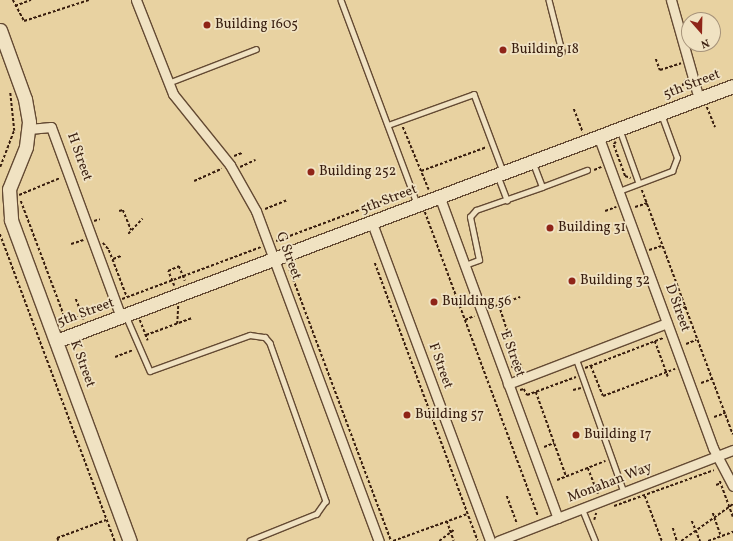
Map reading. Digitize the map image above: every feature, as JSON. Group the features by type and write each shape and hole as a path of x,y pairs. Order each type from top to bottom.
{"street":[{"name":"G Street","path":"136,0 168,83 190,119 239,180 268,244 284,263 379,541"},
{"path":"671,0 702,105"},
{"path":"0,30 25,99 30,129"},
{"name":"5th Street","path":"56,341 189,291 284,263 372,223 420,210 438,199 533,163 585,137 595,134 622,134 661,114 702,105 733,86"},
{"name":"H Street","path":"30,129 51,127 115,302 123,316"},
{"name":"K Street","path":"30,129 26,147 10,182 13,198 11,220 130,541"},
{"name":"D Street","path":"595,134 619,191 718,457 733,486"},
{"name":"E Street","path":"438,199 465,265 558,518"},
{"name":"F Street","path":"372,223 490,541"},
{"path":"508,384 667,323"},
{"name":"Monahan Way","path":"498,541 733,450"}],"lane":[{"path":"342,0 420,210"},
{"path":"549,0 562,51"},
{"path":"168,83 256,49"},
{"path":"388,125 474,94 501,175 506,200"},
{"path":"619,191 672,171 677,158 661,114"},
{"path":"622,134 638,183"},
{"path":"533,163 542,186"},
{"path":"465,265 478,260 470,217 476,210 587,170"},
{"path":"123,316 150,372 250,335 265,337 270,344 326,501 318,514 250,541"},
{"path":"576,358 624,492"},
{"path":"582,508 595,541"}],"path":[{"path":"13,0 24,21 33,21 89,0"},
{"path":"15,6 31,0"},
{"path":"679,58 683,69"},
{"path":"656,59 660,70 681,63"},
{"path":"673,98 682,90 684,75"},
{"path":"701,78 714,83"},
{"path":"0,167 14,131 10,88"},
{"path":"714,104 702,105 715,127"},
{"path":"574,109 585,137"},
{"path":"401,123 420,172 438,199 420,210 465,320 538,518"},
{"path":"576,135 585,137 595,134"},
{"path":"622,134 614,145 625,176 638,183 647,203 686,307 696,340 733,435"},
{"path":"415,174 487,147"},
{"path":"599,160 604,174"},
{"path":"594,170 601,167"},
{"path":"194,181 224,168"},
{"path":"13,198 64,177"},
{"path":"13,198 17,191"},
{"path":"37,332 412,191"},
{"path":"13,198 66,321"},
{"path":"261,210 287,200"},
{"path":"614,200 619,214"},
{"path":"635,207 647,203"},
{"path":"605,211 616,207"},
{"path":"119,211 123,210 131,230"},
{"path":"91,217 97,228"},
{"path":"128,234 142,220"},
{"path":"0,234 115,541"},
{"path":"71,244 87,239"},
{"path":"102,242 113,259 127,297"},
{"path":"113,259 121,256"},
{"path":"284,263 392,541 468,514"},
{"path":"375,263 478,541"},
{"path":"174,268 179,266 189,291"},
{"path":"465,320 520,297"},
{"path":"76,299 88,329"},
{"path":"499,305 508,332"},
{"path":"674,311 686,307"},
{"path":"146,335 192,318"},
{"path":"517,392 524,389 527,396 591,366 665,337"},
{"path":"686,344 696,340"},
{"path":"654,341 668,377"},
{"path":"115,357 139,348"},
{"path":"507,368 520,363 523,370 529,367"},
{"path":"591,366 603,396 676,368"},
{"path":"701,383 712,379"},
{"path":"536,392 566,476"},
{"path":"714,417 725,413"},
{"path":"544,447 554,443"},
{"path":"557,480 609,460"},
{"path":"588,468 598,496"},
{"path":"609,507 715,469 733,517"},
{"path":"645,495 662,541"},
{"path":"507,496 518,526"},
{"path":"681,541 733,504"},
{"path":"597,527 594,520 598,511"},
{"path":"713,513 721,536"},
{"path":"58,541 56,538 107,520"},
{"path":"446,521 454,541"},
{"path":"692,521 700,541"},
{"path":"672,528 678,541"},
{"path":"438,541 455,529"},
{"path":"708,541 733,532"}],"place":[{"name":"Building 1605","path":"207,25"},
{"name":"Building 18","path":"503,50"},
{"name":"Building 252","path":"311,172"},
{"name":"Building 31","path":"550,228"},
{"name":"Building 32","path":"572,281"},
{"name":"Building 56","path":"434,302"},
{"name":"Building 57","path":"407,415"},
{"name":"Building 17","path":"576,435"}]}
